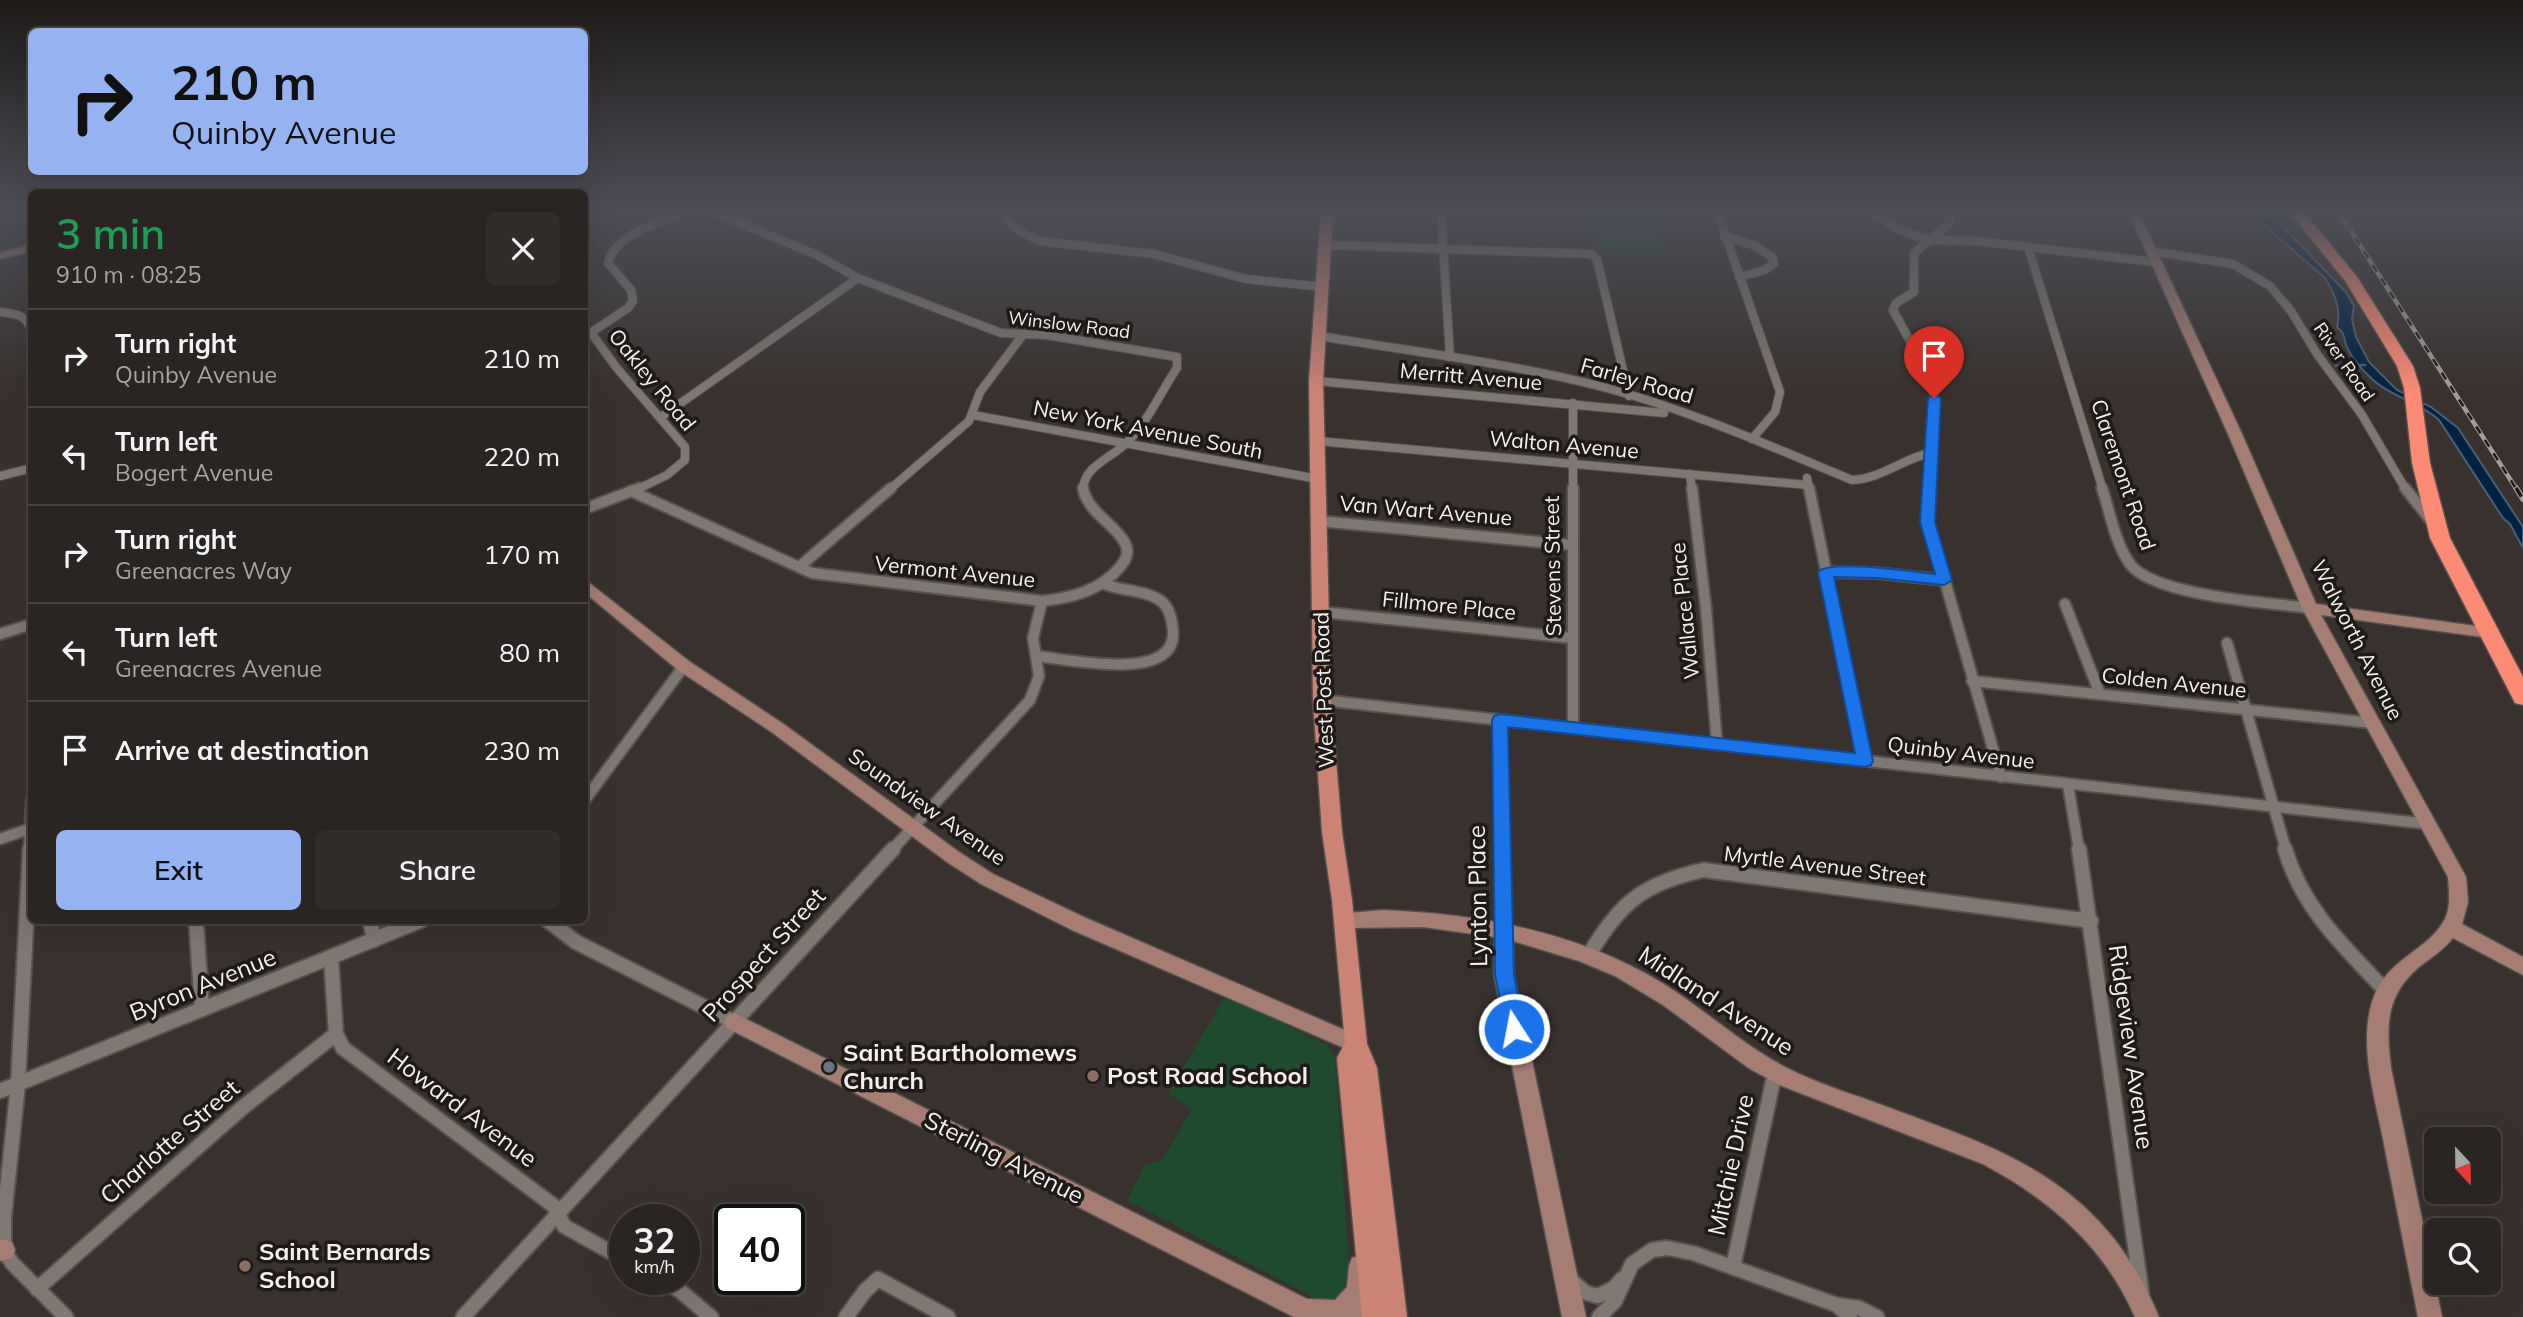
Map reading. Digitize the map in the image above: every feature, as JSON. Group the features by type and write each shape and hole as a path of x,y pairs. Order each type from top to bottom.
{"highway":[{"path":"2346,272 2386,332 2407,372 2451,534 2523,697"},
{"path":"2354,272 2399,339 2417,372 2416,402 2421,463 2437,528 2449,559 2523,672"}],"main road":[{"name":"West Post Road","path":"1325,272 1316,381 1322,700 1332,832 1356,1044 1366,1068 1394,1317"},
{"name":"West Post Road","path":"1356,1044 1348,1058 1375,1317"}],"street":[{"path":"588,335 628,308 634,298 631,290 616,272"},
{"name":"Winslow Road","path":"848,272 991,330 1022,336 1047,335 1177,358 1177,368 1126,443"},
{"path":"1222,272 1247,279 1324,287"},
{"path":"1445,272 1450,357"},
{"path":"1600,272 1624,384 1629,396"},
{"path":"1737,272 1780,398 1773,416 1752,439"},
{"path":"1739,277 1756,272"},
{"path":"1914,272 1914,292 1896,303 1893,310 1932,381 1934,408 1928,522 2001,777"},
{"name":"Claremont Road","path":"2036,272 2118,539 2131,565 2146,577 2169,586 2496,634"},
{"name":"Walworth Avenue","path":"2161,272 2241,446 2310,608 2454,869 2459,886 2459,903 2451,927"},
{"name":"River Road","path":"2248,272 2270,286 2291,311 2317,354 2362,415 2406,490 2437,528"},
{"path":"661,417 858,278"},
{"path":"0,312 20,314 28,321"},
{"name":"Oakley Road","path":"588,335 661,417 684,447 686,461 661,479 588,507"},
{"name":"Farley Road","path":"1320,335 1556,376 1665,405 1856,481 1870,479 1919,454 1930,453"},
{"path":"799,567 973,415 980,392 1022,336"},
{"name":"Merritt Avenue","path":"1316,381 1664,413"},
{"name":"Stevens Street","path":"1573,403 1573,728"},
{"name":"New York Avenue South","path":"973,415 1318,479"},
{"name":"Walton Avenue","path":"1317,441 1690,474 1807,481 1826,572"},
{"path":"1036,656 1138,664 1159,659 1172,645 1170,614 1166,606 1157,598 1122,592 1104,584 1123,563 1127,547 1112,526 1088,503 1082,488 1088,473 1126,443"},
{"path":"0,476 28,469"},
{"name":"Wallace Place","path":"1690,474 1706,609 1717,744"},
{"name":"Vermont Avenue","path":"631,491 812,573 836,578 1042,601 1075,595 1104,584"},
{"name":"Van Wart Avenue","path":"1319,521 1572,545"},
{"path":"1865,761 1826,572 1877,573 1944,580"},
{"name":"Soundview Avenue","path":"588,587 684,666 776,727 911,827 987,879 1032,902 1356,1044"},
{"name":"Prospect Street","path":"463,1317 1030,700 1039,676 1033,629 1042,601"},
{"path":"2065,604 2100,694"},
{"name":"Fillmore Place","path":"1321,612 1573,638"},
{"path":"0,634 28,625"},
{"path":"2227,643 2292,872 2306,901 2331,933 2386,991"},
{"path":"588,797 684,666"},
{"name":"Colden Avenue","path":"1972,681 2373,723"},
{"name":"Quinby Avenue","path":"1322,700 2429,824"},
{"name":"Lynton Place","path":"1500,720 1504,975 1574,1317"},
{"name":"Ridgeview Avenue","path":"2068,785 2091,921 2145,1314"},
{"path":"0,839 28,830"},
{"name":"Myrtle Avenue Street","path":"1589,956 1616,910 1629,897 1671,876 1704,870 2091,921"},
{"path":"28,872 18,1084 2,1250 66,1317"},
{"name":"Midland Avenue","path":"1344,920 1395,918 1504,932 1549,942 1589,956 1654,989 1734,1048 1775,1072 1990,1156 2021,1172 2075,1211 2106,1245 2130,1277 2145,1314"},
{"path":"196,924 202,1009"},
{"path":"371,924 374,940"},
{"name":"Byron Avenue","path":"0,1091 412,924"},
{"name":"Sterling Avenue","path":"552,924 576,942 1308,1314"},
{"path":"2431,1317 2379,1055 2378,1025 2386,991 2403,969 2440,942 2451,927 2523,967"},
{"path":"331,958 336,1034"},
{"name":"Howard Avenue","path":"336,1034 343,1048 554,1206 564,1226 609,1251"},
{"name":"Charlotte Street","path":"37,1289 242,1108 336,1034"},
{"name":"Mitchie Drive","path":"1733,1267 1775,1072"},
{"path":"1357,1317 1363,1204"},
{"path":"1599,1317 1615,1301 1632,1264 1652,1250 1667,1248 1693,1253 1838,1305 1859,1308 1877,1317"},
{"path":"1562,1261 1573,1282 1592,1296 1607,1293 1626,1274"},
{"path":"846,1317 865,1291 878,1279 883,1279 948,1317"},
{"path":"1308,1314 1338,1312 1350,1306 1359,1290"},
{"path":"684,1295 711,1317"},
{"path":"1838,1305 1850,1317"}],"green space":[{"path":"1230,998 1328,1046 1335,1058 1349,1265 1343,1293 1333,1299 1317,1299 1127,1200 1145,1165 1162,1160 1192,1109 1168,1094 1223,1000"}],"water":[{"path":"2319,272 2327,272 2346,292 2354,306 2352,319 2356,337 2369,362 2397,390 2431,407 2458,428 2523,527 2523,548 2510,524 2503,518 2439,420 2377,383 2356,362 2343,333 2337,327 2339,314 2336,301 2325,278"}],"waterway":[{"path":"2335,366 2365,365"}],"railway":[{"path":"2377,272 2517,490"},
{"path":"2516,488 2523,499"}],"place":[{"name":"Saint Bartholomews Church","path":"829,1067"},
{"name":"Post Road School","path":"1093,1076"},
{"name":"Saint Bernards School","path":"245,1266"}],"route":[{"path":"1514,1029 1504,975 1500,720 1865,761 1826,572 1877,573 1944,580 1933,547 1927,508 1934,398"}]}
